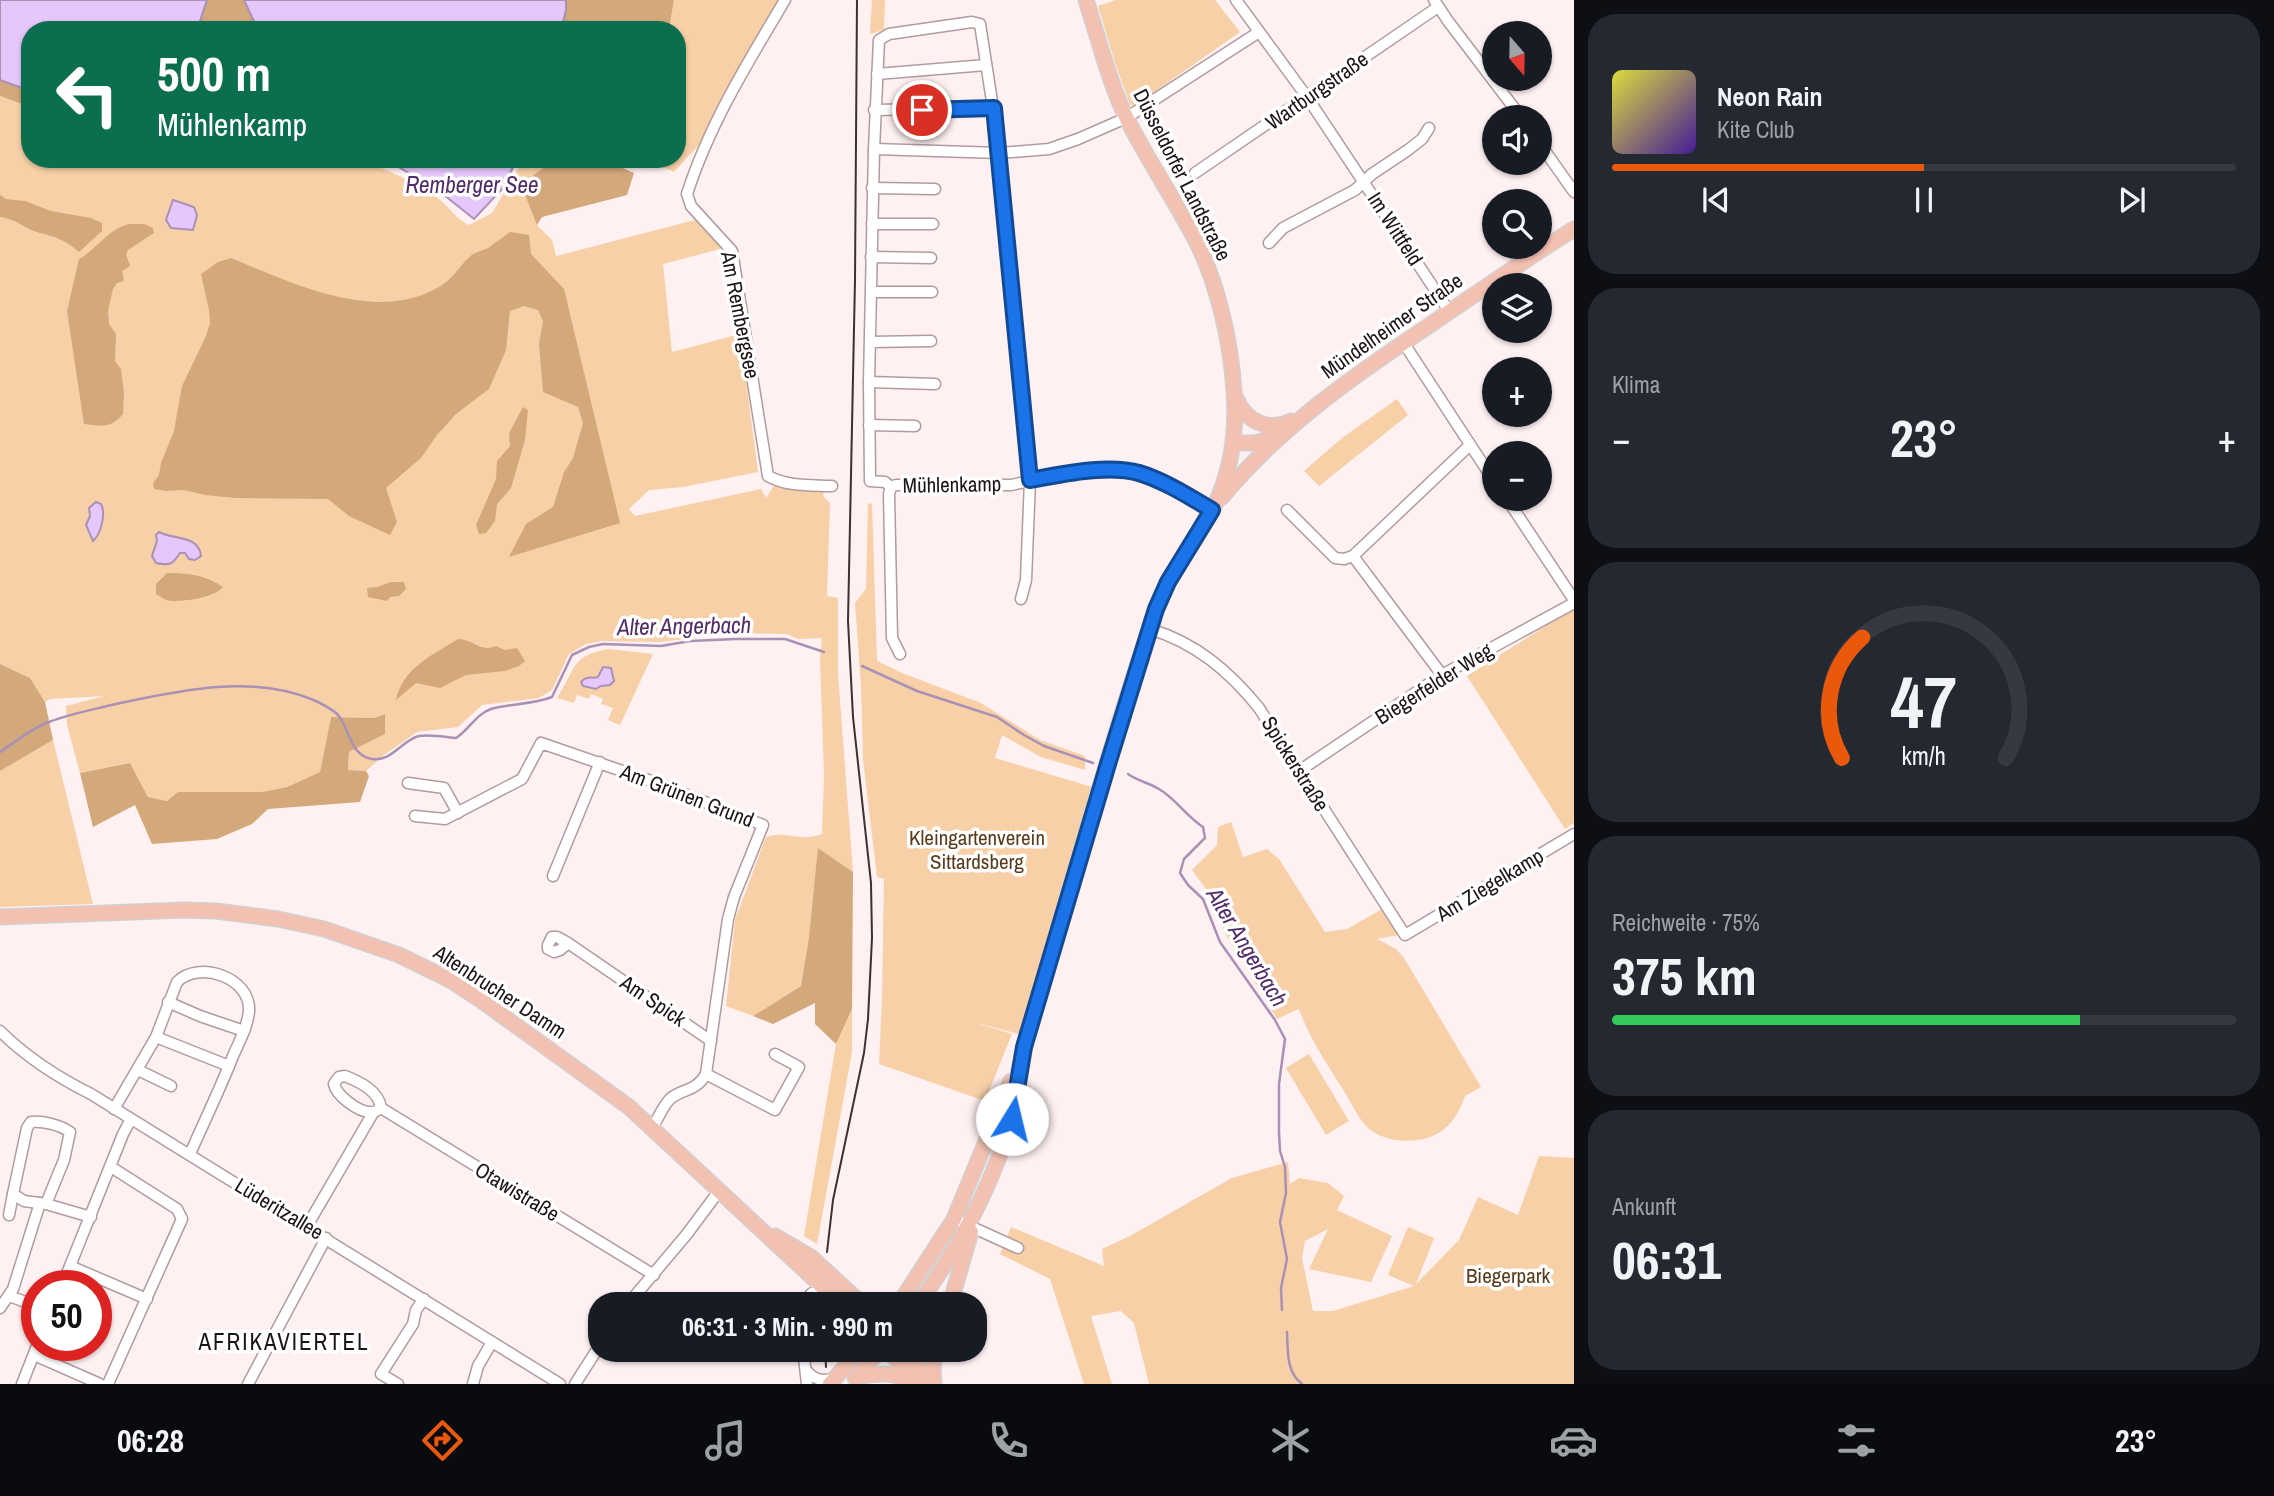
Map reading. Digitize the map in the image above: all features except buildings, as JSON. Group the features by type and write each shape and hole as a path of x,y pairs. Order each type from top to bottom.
{"main road":[{"name":"Düsseldorfer Landstraße","path":"907,1292 954,1219 1024,1047 1150,629 1168,582 1213,508 1227,472 1234,443 1234,395 1218,300 1206,264 1187,224 1126,118 1086,0"},
{"name":"Mündelheimer Straße","path":"1213,508 1280,435 1344,383 1574,229"},
{"name":"Mündelheimer Straße","path":"1234,395 1244,415 1267,426 1277,427 1305,414"},
{"name":"Mündelheimer Straße","path":"1234,443 1262,442 1280,435"},
{"name":"Altenbrucher Damm","path":"0,918 216,911 283,919 359,939 425,968 482,1001 652,1127 826,1290"},
{"name":"Düsseldorfer Landstraße","path":"953,1292 971,1226 1012,1119 1024,1047"},
{"name":"Altenbrucher Damm","path":"755,1224 811,1257 849,1292"},
{"path":"926,1292 971,1226"},
{"path":"832,1382 849,1362"},
{"path":"853,1381 870,1362"},
{"path":"898,1362 914,1384"},
{"path":"915,1362 931,1384"},
{"path":"931,1384 934,1362"},
{"path":"853,1381 886,1373 903,1377 914,1384"}],"street":[{"name":"Am Rembergsee","path":"785,0 722,110 687,194 691,206 732,251 768,476 793,484 832,486"},
{"name":"Im Wittfeld","path":"1236,0 1307,97 1449,311"},
{"path":"1436,4 1512,105"},
{"name":"Wartburgstraße","path":"1195,173 1436,4"},
{"path":"900,654 892,638 891,487 885,482 870,481 869,425 874,110 879,40 889,34 972,22 980,24 1000,153 1030,480 1026,580 1021,599"},
{"path":"874,149 1000,153 1049,149 1126,118 1259,32"},
{"path":"877,74 986,65"},
{"path":"874,110 994,108"},
{"name":"Im Wittfeld","path":"1269,243 1283,228 1355,190 1372,174 1422,139 1429,128"},
{"path":"1552,161 1574,192"},
{"path":"872,188 935,189"},
{"path":"872,224 933,224"},
{"path":"871,257 931,258"},
{"path":"872,292 932,292"},
{"path":"871,342 931,341"},
{"path":"1403,342 1482,463"},
{"path":"869,382 935,384"},
{"path":"869,425 915,426"},
{"path":"1287,510 1335,558 1344,559 1353,555 1470,445"},
{"name":"Mühlenkamp","path":"891,487 1011,485 1093,471 1136,472 1213,508"},
{"path":"1515,511 1574,602"},
{"path":"1353,555 1442,676"},
{"name":"Biegerfelder Weg","path":"1299,771 1442,676 1574,602"},
{"name":"Spickerstraße","path":"1150,629 1184,643 1223,668 1241,685 1259,708 1405,935"},
{"name":"Am Grünen Grund","path":"415,816 445,820 522,779 541,743 600,762 763,825 728,919 711,1041"},
{"name":"Am Grünen Grund","path":"553,876 600,762"},
{"path":"408,783 444,788 458,813"},
{"name":"Am Ziegelkamp","path":"1405,935 1574,834"},
{"name":"Am Spick","path":"568,943 711,1041"},
{"path":"114,1109 156,1037 177,982 183,975 194,971 220,975 238,986 247,996 249,1014 190,1154"},
{"path":"168,1002 244,1031"},
{"name":"Lüderitzallee","path":"0,1031 35,1062 190,1154 560,1384"},
{"path":"156,1037 229,1066"},
{"path":"652,1127 673,1096 700,1083 706,1074 711,1041"},
{"path":"706,1074 775,1110 799,1067 775,1054"},
{"path":"138,1070 171,1086"},
{"name":"Otawistraße","path":"307,1226 377,1110 654,1275"},
{"path":"68,1270 131,1119"},
{"path":"3,1299 13,1289 43,1204 64,1160 70,1132 38,1121 31,1122 27,1128 9,1215"},
{"path":"108,1384 179,1226 180,1213 111,1167"},
{"path":"639,1292 719,1191"},
{"path":"13,1194 24,1202 43,1204 90,1217"},
{"path":"954,1219 1018,1248"},
{"path":"248,1384 326,1238"},
{"path":"70,1266 147,1299"},
{"path":"817,1292 826,1290"},
{"path":"3,1299 21,1303"},
{"path":"373,1384 413,1324 416,1311 424,1299"},
{"path":"473,1384 478,1366 492,1342"},
{"path":"22,1384 31,1361"},
{"path":"54,1361 100,1384"},
{"path":"575,1384 589,1362"},
{"path":"805,1362 807,1384"},
{"path":"806,1370 811,1377 832,1382"},
{"path":"381,1374 398,1384"}],"green space":[{"path":"674,0 781,0 707,136 686,159 686,21 670,21"},
{"path":"872,0 885,0 884,30 870,34"},
{"path":"1116,0 1215,0 1240,32 1134,106 1130,104 1116,66 1098,6"},
{"path":"0,96 21,104 21,168 381,168 421,187 469,225 492,213 519,168 543,168 533,175 537,225 552,240 556,256 699,219 724,248 663,264 672,352 740,334 758,472 683,487 649,490 629,509 635,516 761,489 766,498 777,481 825,486 823,496 830,503 827,596 838,598 838,674 853,872 819,849 801,986 753,1016 726,1006 735,920 766,837 806,837 822,834 822,638 798,639 787,634 735,633 659,642 603,641 586,644 569,654 552,690 539,698 482,705 458,727 417,732 366,771 348,770 349,752 385,734 385,714 374,718 331,717 320,772 287,787 167,801 148,797 130,763 80,773 67,725 66,706 104,696 50,699 45,702 30,678 0,664"},
{"path":"1397,399 1408,415 1319,486 1304,471 1342,438"},
{"name":"Kleingartenverein Sittardsberg","path":"868,503 872,504 877,661 981,703 1040,740 1085,756 1085,770 1041,757 1002,735 995,758 1092,787 1019,1034 973,1022 1012,1034 985,1101 879,1064 884,879 877,877 863,760 855,603 866,589"},
{"path":"1574,608 1574,823 1565,829 1467,676"},
{"path":"609,649 653,654 620,725 608,720 613,708 601,704 603,699 591,694 589,699 577,695 574,703 557,698 580,660 587,655"},
{"path":"53,740 93,904 0,907 0,771"},
{"path":"1231,822 1243,857 1267,849 1279,859 1325,932 1347,929 1382,909 1398,935 1377,939 1396,949 1404,958 1481,1087 1465,1096 1454,1118 1439,1133 1408,1141 1391,1139 1372,1131 1358,1115 1320,1053 1299,1009 1277,1019 1225,933 1214,900 1192,870 1217,845 1218,827"},
{"path":"852,1009 852,1052 817,1244 804,1236 836,1044"},
{"path":"1309,1054 1349,1121 1326,1135 1286,1068"},
{"name":"Biegerpark","path":"1539,1156 1574,1158 1574,1384 1149,1384 1134,1323 1121,1311 1091,1316 1112,1384 1084,1384 1050,1279 1000,1254 1011,1227 1104,1266 1102,1249 1232,1178 1288,1162 1290,1184 1299,1178 1328,1183 1344,1196 1337,1210 1392,1236 1371,1282 1309,1269 1328,1229 1305,1241 1302,1258 1313,1311 1333,1311 1414,1286 1388,1275 1408,1227 1434,1238 1416,1284 1459,1240 1478,1197 1518,1215"}],"shaded area":[{"path":"207,0 244,0 254,21 200,21"},
{"path":"566,0 674,0 670,21 563,21"},
{"path":"0,80 21,88 21,104 0,96"},
{"path":"623,168 634,173 627,195 542,217 537,225 524,192 533,175 542,169"},
{"path":"0,195 51,211 91,218 102,223 102,231 79,252 59,239 0,217"},
{"path":"129,224 144,224 153,228 154,233 128,250 126,254 130,266 122,271 124,281 117,283 113,289 108,310 109,324 116,334 115,361 121,369 123,414 110,424 84,424 67,311 79,259 115,230"},
{"path":"510,232 529,235 531,254 564,289 620,523 509,557 526,524 553,507 564,472 573,458 583,423 578,407 543,392 539,344 543,321 538,310 524,306 510,311 506,350 489,389 456,414 421,458 386,488 397,522 390,535 349,516 328,499 236,498 184,490 154,489 153,483 159,475 174,431 182,386 210,323 201,274 218,262 231,258 281,279 336,296 391,302 417,297 442,285 473,254 488,248"},
{"path":"523,407 528,410 525,440 511,488 497,504 495,521 486,533 479,534 476,525 496,479 497,461 510,446 509,433"},
{"path":"167,573 196,576 223,587 213,594 199,598 168,600 156,594 156,584"},
{"path":"404,582 406,589 399,596 390,597 387,601 368,597 367,588"},
{"path":"458,639 485,648 517,648 525,661 505,671 466,675 440,688 416,683 396,700 399,689 411,671"},
{"path":"0,664 30,678 45,702 53,740 0,771"},
{"path":"385,714 385,734 349,752 348,770 366,771 369,776 360,802 268,809 252,824 217,839 152,844 135,805 93,827 80,773 130,763 148,797 167,801 178,792 262,792 287,787 320,772 331,717 374,718"},
{"path":"818,848 853,872 852,1009 836,1044 815,1024 815,1003 773,1024 753,1016 801,986"}],"water":[{"path":"0,0 207,0 200,21 21,21 21,88 0,80"},
{"path":"244,0 566,0 563,21 254,21"},
{"name":"Remberger See","path":"400,168 513,168 503,188 474,219 439,191"},
{"path":"173,200 194,207 197,215 193,230 171,228 166,220"},
{"path":"96,502 101,504 103,518 93,541 86,525 90,516 89,508"},
{"path":"159,532 191,541 199,549 201,556 195,560 189,559 185,553 180,553 171,563 156,563 152,556"},
{"path":"603,667 611,668 614,681 610,685 596,689 583,686 583,680 598,677"}],"waterway":[{"name":"Alter Angerbach","path":"0,752 38,727 71,715 164,694 239,686 288,692 321,704 338,715 359,753 365,757 379,759 419,736 456,738 491,709 552,697 572,655 589,647 603,644 661,646 690,641 785,639 824,652"},
{"name":"Alter Angerbach","path":"862,666 917,691 997,717 1044,746 1093,763"},
{"name":"Alter Angerbach","path":"1128,774 1165,793 1203,827 1205,838 1184,859 1180,873 1203,899 1220,942 1275,1020 1285,1039 1279,1084 1280,1151 1285,1167 1286,1193 1280,1222 1287,1259 1281,1288 1282,1310"},
{"name":"Alter Angerbach","path":"1287,1332 1290,1367 1302,1384"}],"tram line":[{"path":"827,1252 833,1200 864,1053 872,938 871,883 853,717 848,621 857,0"},
{"path":"826,1362 826,1367"}],"district":[{"name":"AFRIKAVIERTEL","path":"284,1342"}],"route":[{"path":"922,110 994,108 1030,480 1093,471 1136,472 1174,488 1212,510 1168,582 1156,609 1024,1047 1012,1119"}]}
